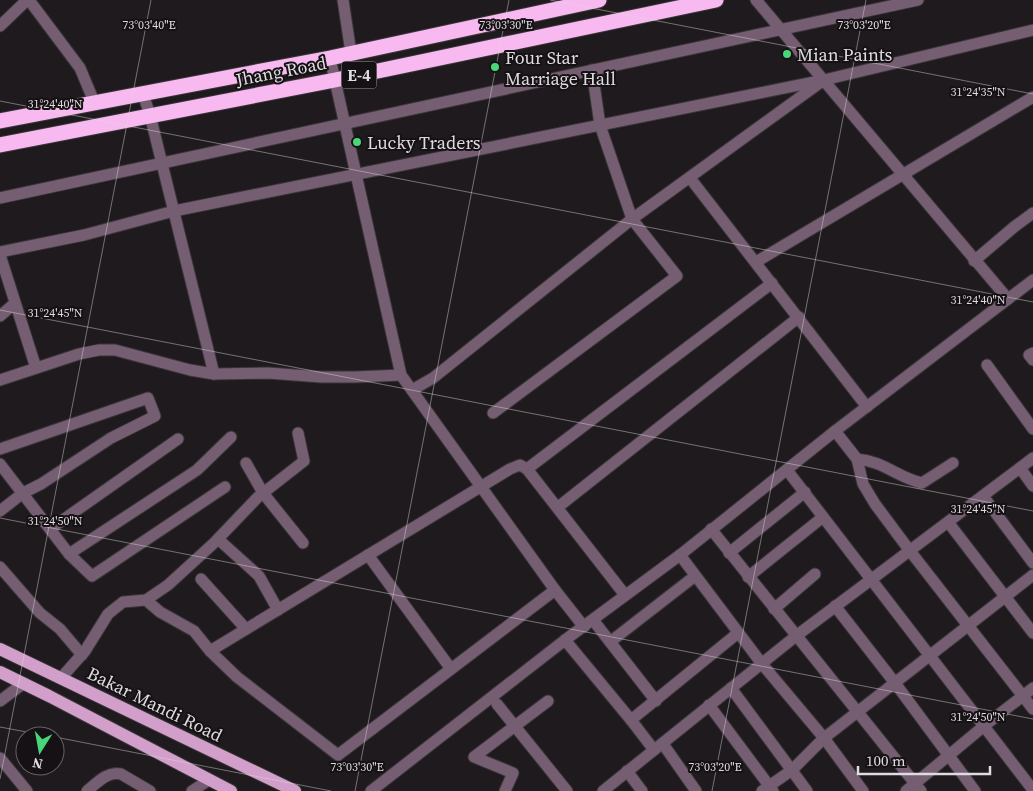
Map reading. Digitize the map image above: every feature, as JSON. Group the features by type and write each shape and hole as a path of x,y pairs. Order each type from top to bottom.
{"highway":[{"name":"Jhang Road","path":"0,121 330,58 599,0"},
{"name":"Jhang Road","path":"0,145 335,80 716,0"}],"main road":[{"name":"Bakar Mandi Road","path":"0,649 295,791"},
{"path":"0,672 231,791"}],"street":[{"path":"0,26 28,0 80,68 95,104"},
{"path":"343,0 351,53"},
{"path":"756,0 974,261 1008,299"},
{"path":"0,198 918,0"},
{"path":"36,368 14,304 0,254 84,235 174,211 824,80 1033,30"},
{"path":"330,58 401,375 556,590 589,624 610,642 656,701"},
{"path":"493,413 677,276 632,219 600,125 592,70"},
{"path":"412,390 433,378 632,219 824,80"},
{"path":"143,94 150,115 214,374"},
{"path":"756,262 1033,97"},
{"path":"690,178 867,407"},
{"path":"974,261 1014,226 1033,213"},
{"path":"371,791 565,640 680,555 834,431 1033,280"},
{"path":"527,469 772,283"},
{"path":"0,316 14,304"},
{"path":"558,507 799,317"},
{"path":"0,380 79,354 99,350 115,350 190,370 214,374 268,373 329,377 401,375"},
{"path":"1033,353 1029,355 1033,360"},
{"path":"987,365 1033,429"},
{"path":"0,449 148,398 155,416 111,438 41,484 22,493 0,511"},
{"path":"834,431 857,459 863,484 875,504 1033,709"},
{"path":"61,678 82,655 108,614 123,602 146,600 168,585 218,539 263,493 304,461 298,433"},
{"path":"69,554 197,470 231,437"},
{"path":"50,529 178,439"},
{"path":"603,791 796,636 1033,458"},
{"path":"857,459 872,460 914,482 922,483 953,464"},
{"path":"246,463 263,493 303,543"},
{"path":"0,464 69,554 92,576 225,488"},
{"path":"210,651 481,486 520,465 527,469 558,507 624,595"},
{"path":"1020,468 1033,486"},
{"path":"787,470 1033,790"},
{"path":"730,553 805,492"},
{"path":"983,496 1033,563"},
{"path":"748,577 824,517"},
{"path":"948,522 1033,633"},
{"path":"711,529 857,713 914,789 984,726 1033,688"},
{"path":"218,539 259,576 278,610"},
{"path":"368,555 451,669"},
{"path":"680,555 762,664 824,738 863,791"},
{"path":"0,567 40,613 60,629 82,655"},
{"path":"774,609 815,574"},
{"path":"709,704 768,789 792,770 824,738 1033,575"},
{"path":"610,642 695,576"},
{"path":"201,579 246,629"},
{"path":"146,600 160,612 194,631 210,651 238,677 338,755 556,590"},
{"path":"836,606 975,791"},
{"path":"631,720 738,633"},
{"path":"565,640 631,720 658,747 696,791"},
{"path":"0,701 24,683"},
{"path":"731,688 807,791"},
{"path":"506,791 513,773 474,757 548,701"},
{"path":"497,704 567,791"},
{"path":"0,758 27,791"},
{"path":"627,772 642,791"},
{"path":"87,791 108,775 115,773 121,774 150,791"},
{"path":"195,791 209,780"}],"place":[{"name":"Mian Paints","path":"787,54"},
{"name":"Four Star Marriage Hall","path":"495,67"},
{"name":"Lucky Traders","path":"357,142"}]}
